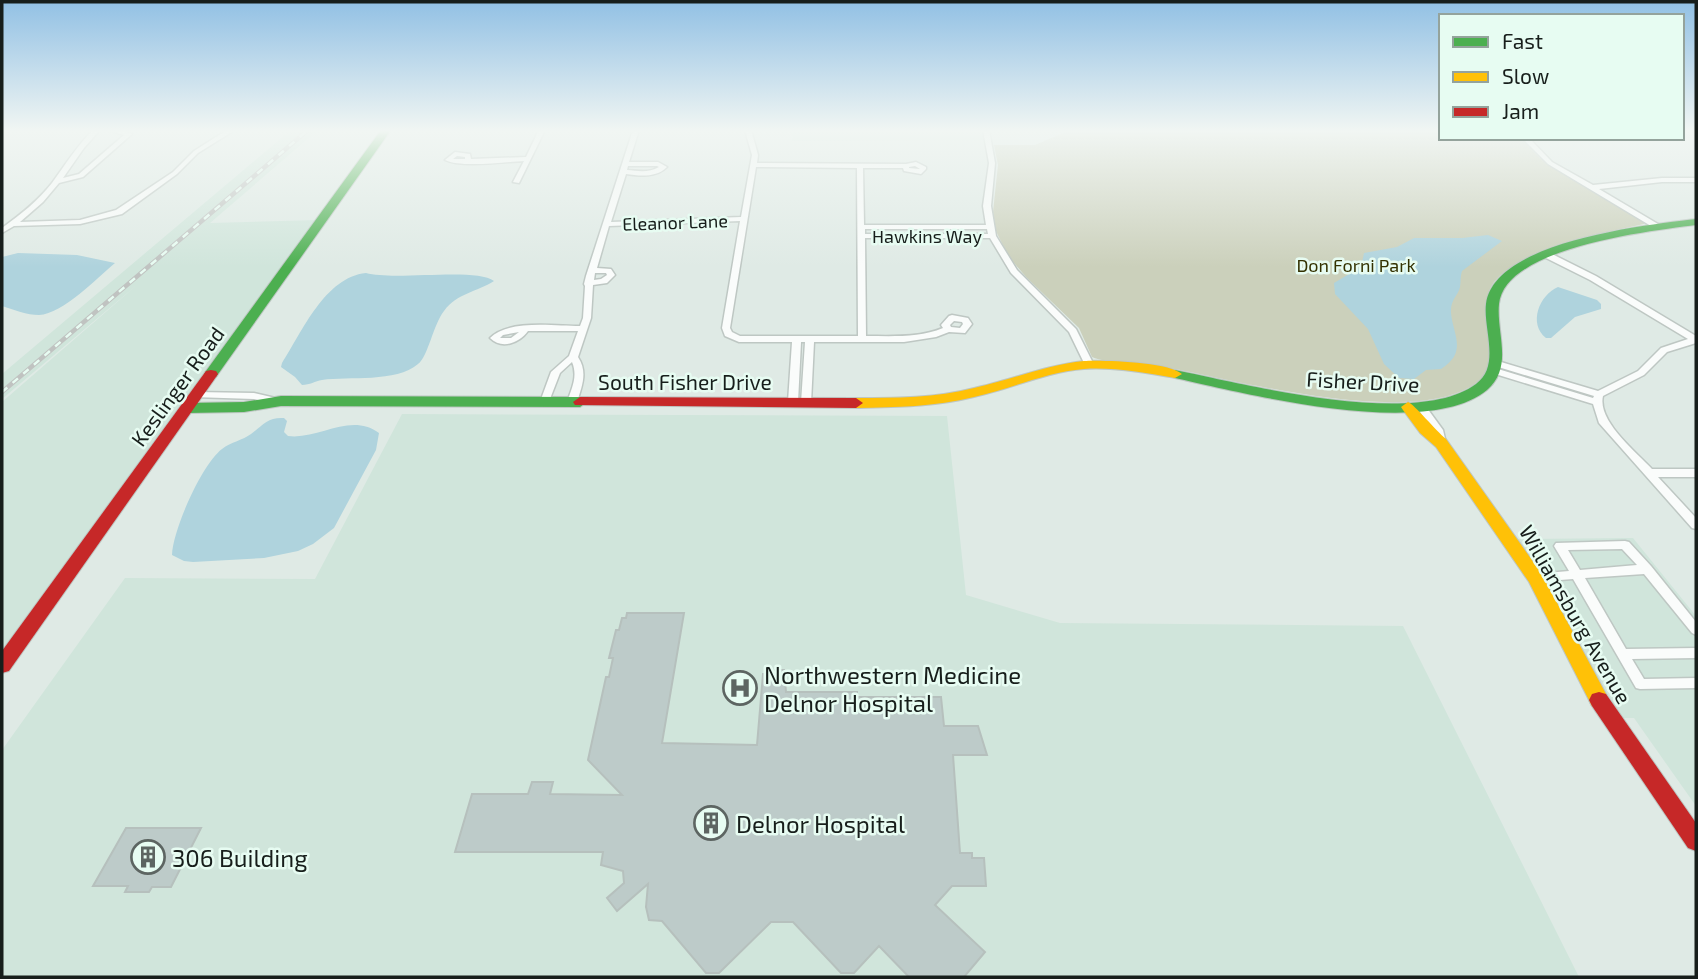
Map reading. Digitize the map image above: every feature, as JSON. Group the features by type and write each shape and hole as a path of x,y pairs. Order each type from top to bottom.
{"street":[{"path":"2,231 62,176"},
{"path":"58,181 81,176"},
{"path":"12,224 80,222 119,212 171,176"},
{"name":"Keslinger Road","path":"2,665 353,176"},
{"path":"517,183 520,176"},
{"path":"545,402 556,372 573,357 584,329 588,284 622,176"},
{"path":"751,176 726,331 739,340 904,340 948,329"},
{"path":"860,176 862,340"},
{"path":"992,176 987,206 991,232 1014,271 1073,331 1089,365"},
{"path":"1573,176 1659,227"},
{"path":"1593,187 1696,180"},
{"name":"Eleanor Lane","path":"606,224 744,219"},
{"path":"1696,222 1600,238 1545,257 1518,267 1501,282 1493,294 1496,367 1598,398 1641,373 1664,350 1696,339"},
{"name":"Hawkins Way","path":"861,231 991,232"},
{"path":"1545,257 1624,296 1696,339"},
{"path":"588,284 604,281 611,275 608,271 592,270"},
{"path":"525,329 584,329"},
{"path":"797,340 799,402"},
{"path":"799,402 810,340"},
{"path":"572,402 581,372 581,366 573,357"},
{"name":"South Fisher Drive","path":"192,401 244,407 279,401 930,401 1089,365"},
{"name":"Fisher Drive","path":"1089,365 1151,369 1305,401 1414,406 1447,402 1474,394 1487,383 1496,367"},
{"path":"1598,398 1602,421 1696,525"},
{"name":"Williamsburg Avenue","path":"1414,406 1425,430 1441,443 1535,578 1595,695 1696,841"},
{"path":"1650,473 1696,473"},
{"path":"1696,630 1625,545 1560,546 1640,684 1696,683"},
{"path":"1535,578 1647,569"},
{"path":"1622,654 1696,653"}],"shaded area":[{"path":"237,176 265,176 210,223 319,220 2,653 2,402 138,284 2,399 2,374"},
{"name":"Northwestern Medicine Delnor Hospital","path":"402,414 947,416 966,595 1060,623 1403,626 1579,977 2,977 2,750 125,578 315,579"},
{"path":"1633,538 1696,616 1696,806 1634,718 1611,718 1512,539"}],"green space":[{"name":"Don Forni Park","path":"997,176 1570,176 1644,220 1644,224 1560,245 1517,264 1501,275 1491,287 1487,298 1490,352 1487,370 1481,379 1454,394 1418,401 1376,402 1284,391 1170,368 1092,357 1079,328 1008,256 996,231 993,212"}],"water":[{"path":"1488,235 1502,241 1462,271 1460,287 1452,305 1457,343 1454,356 1441,369 1426,370 1414,379 1399,378 1384,364 1368,329 1335,294 1334,283 1361,267 1364,253 1397,247 1414,238"},
{"path":"18,253 77,255 115,263 69,302 48,313 34,315 2,306 2,257"},
{"path":"366,273 396,276 470,275 494,281 461,296 449,305 440,317 422,360 409,370 385,376 322,380 302,385 281,367 282,363 327,295 338,284"},
{"path":"1558,287 1597,300 1601,309 1575,317 1551,338 1546,338 1538,325 1538,310 1546,296"},
{"path":"284,418 287,421 284,432 288,436 357,425 379,433 376,450 334,528 313,544 298,551 264,558 193,562 172,555 177,530 190,498 214,457 222,449 248,436 266,422"}],"building":[{"name":"Delnor Hospital","path":"627,613 684,613 662,743 757,745 763,674 775,674 775,670 784,670 786,692 857,692 857,697 941,697 944,726 978,726 987,755 953,755 960,853 972,853 972,858 984,858 986,886 952,886 935,905 985,952 964,977 909,977 879,946 854,973 841,973 793,922 771,922 719,973 706,973 662,921 649,920 646,907 648,884 617,911 607,898 624,883 623,871 601,865 603,852 455,852 472,794 528,794 532,782 553,782 550,794 622,795 588,760 606,677 609,677 613,658 609,658 616,630 619,630 622,618 626,618"},
{"name":"306 Building","path":"126,828 201,828 171,887 152,887 149,892 125,892 128,886 93,886"}],"railway":[{"path":"2,392 255,176"}],"traffic: fast":[{"path":"211,374 353,176"},
{"path":"1175,374 1334,403 1422,407 1457,401 1482,387 1489,379 1496,361 1493,300 1501,282 1516,269 1563,248 1592,240 1696,222"},
{"path":"188,408 244,407 281,401 580,402"}],"traffic: slow":[{"path":"856,403 959,396 1056,369 1084,365 1142,368 1175,374"},
{"path":"1408,407 1425,430 1441,443 1535,578 1599,700"}],"traffic: jam":[{"path":"2,665 211,374"},
{"path":"580,402 856,403"},
{"path":"1599,700 1696,841"}],"place":[{"name":"Northwestern Medicine Delnor Hospital","path":"740,688"},
{"name":"Delnor Hospital","path":"711,823"},
{"name":"306 Building","path":"148,857"}]}
